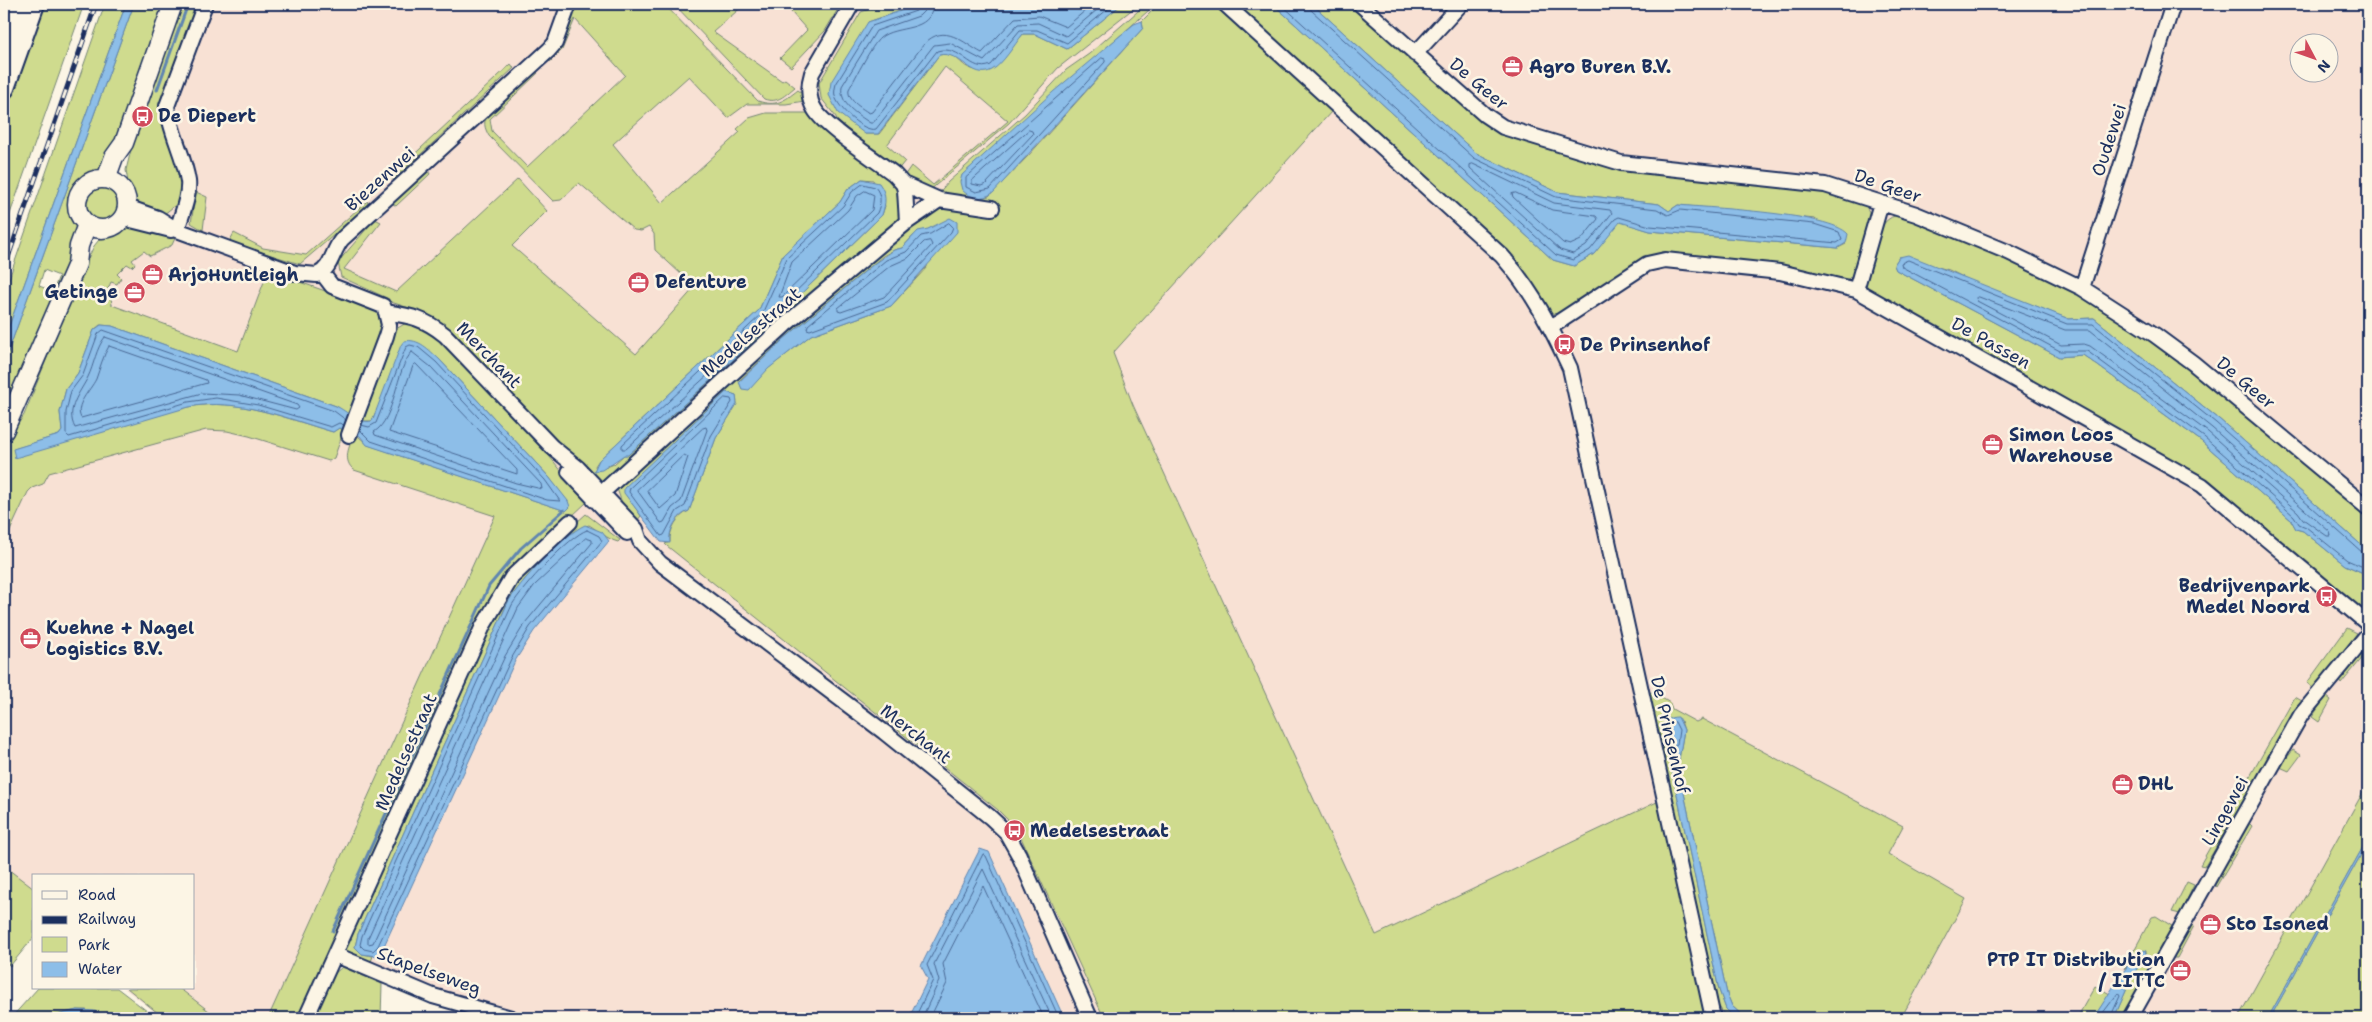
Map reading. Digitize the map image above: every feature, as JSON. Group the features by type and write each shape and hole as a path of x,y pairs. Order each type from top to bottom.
{"highway":[{"path":"4,36 16,4"},
{"path":"4,88 34,4"}],"main road":[{"path":"111,181 114,157 124,143 173,4"},
{"path":"111,181 125,193 125,212 112,227 93,226 78,210 79,194 90,182 111,181"},
{"path":"4,431 76,264 89,250 93,226"}],"street":[{"path":"177,230 187,195 188,182 168,120 167,106 205,4"},
{"name":"Biezenwei","path":"322,273 329,265 335,249 342,239 549,50 555,43 569,4"},
{"path":"852,4 812,73 810,96 814,109 824,121 894,174 903,184 939,200 992,208"},
{"name":"De Prinsenhof","path":"1225,4 1502,256 1536,300 1551,327 1570,368 1713,1018"},
{"name":"De Geer","path":"1360,4 1485,115 1503,127 1621,163 1826,184 1916,214 2008,252 2082,288 2193,363 2368,508"},
{"path":"1415,54 1461,4"},
{"name":"Oudewei","path":"2082,288 2173,4"},
{"path":"903,184 907,222"},
{"name":"Medelsestraat","path":"598,497 760,347 907,222 939,200"},
{"path":"1856,290 1881,203"},
{"path":"125,212 155,228 177,230 295,274 313,276 322,273"},
{"name":"De Passen","path":"1551,327 1647,264 1665,260 1780,272 1856,290 2202,485 2368,624"},
{"name":"Merchant","path":"322,273 332,286 383,306 386,312 414,316 429,322 445,335 552,447 570,473 598,497 630,536 640,541 660,563 884,732 1006,832 1019,855 1090,1018"},
{"path":"350,435 386,336 389,325 386,312"},
{"name":"Medelsestraat","path":"306,1018 483,626 512,577 570,522"},
{"name":"Lingewei","path":"2130,1018 2301,715 2368,634"},
{"name":"Stapelseweg","path":"336,955 433,996 511,1018"}],"shaded area":[{"path":"189,4 2368,4 2368,843 2269,1018 543,1018 476,1002 325,947 292,1018 163,1018 127,990 195,990 195,874 32,874 32,917 4,896 4,472 61,343 128,253"}],"green space":[{"path":"44,4 84,4 4,231 4,116"},
{"path":"105,4 126,4 4,340 4,293"},
{"path":"134,4 167,4 119,136 100,170 78,182 71,192 71,214 78,224 77,239 4,416 4,363","holes":["44,270 59,276 53,291 39,286"]},
{"path":"179,4 200,4 162,110 180,176 182,192 178,203 163,215 136,203 129,189 126,170 142,106"},
{"path":"574,4 664,4 758,101 775,103 784,100 798,90 802,93 805,101 786,104 747,104 728,118 689,76 613,144 662,203 740,132 737,129 749,118 766,113 813,113 889,175 900,188 900,215 892,230 603,487 438,323 418,311 388,301 389,299 341,277 338,262 375,219 381,222 344,269 396,292 518,179 547,211 512,246 636,354 695,287 655,250 654,234 649,227 641,231 634,230 579,183 561,200 553,201 489,136 485,127 485,119 488,113 534,70 538,73 490,119 492,131 527,167 625,75 575,19 562,50 550,62 547,58","holes":["862,179 873,180 885,206 882,215 735,358 628,455 624,455 614,464 597,471 595,466 599,460 759,310 783,255 840,202 848,189"]},
{"path":"674,4 745,4 713,32 782,81 785,79 795,87 777,100 764,99"},
{"path":"784,4 841,4 825,31 791,67 780,58 807,30"},
{"path":"885,4 921,4 868,22 865,134 879,134 939,55 950,55 972,69 993,69 1023,34 1035,34 1067,49 1122,4 1139,4 1058,68 1009,123 929,191 912,183 904,176 911,166 933,185 1008,121 945,67 887,145 905,161 897,171 838,126 836,117 821,98 819,83 861,12"},
{"path":"1146,4 1156,4 962,175 968,196 981,198 989,196 1028,156 1143,28 1142,21 1159,4 1215,4 1332,111 1113,353 1133,405 1376,935 1659,801 1707,1018 1104,1018 1017,829 998,810 665,544 670,542 671,533 677,520 689,511 716,438 737,404 736,395 726,392 624,491 641,516 637,521 622,503 616,486 938,194 948,182 1025,114 1066,70 1089,54","holes":["933,227 927,267 891,306 811,335 742,389 739,381 784,339 883,256 902,248 913,236"]},
{"path":"1232,4 1273,4 1553,260 1574,266 1594,254 1619,221 1650,231 1838,248 1846,244 1815,219 1678,205 1669,211 1659,204 1557,192 1476,153 1312,4 1352,4 1480,117 1613,167 1810,188 1859,201 1865,205 1871,215 1856,272 1848,279 1840,280 1808,270 1773,264 1672,255 1559,314 1551,313 1535,290"},
{"path":"511,64 514,68 393,180 390,177"},
{"path":"427,169 430,174 396,206 392,203"},
{"path":"102,187 114,192 119,204 114,216 102,221 90,216 85,204 90,192"},
{"path":"196,192 207,197 203,230 191,223"},
{"path":"367,201 369,205 300,264 229,242 234,233 263,248 306,255"},
{"path":"1900,215 2013,260 2102,306 2196,372 2368,516 2368,551 2219,419 2094,318 2069,319 1975,283 1949,270 1899,257 1894,265 1896,270 2059,357 2083,355 2201,441 2291,520 2296,529 2303,531 2345,565 2368,575 2368,614 2215,489 1870,291 1865,277 1875,239 1885,222 1892,217"},
{"path":"129,225 176,236 172,245 150,256 144,251 132,260 135,264 132,267 127,264 117,274 121,278 117,284 111,282 105,295 111,298 112,305 238,351 268,271 374,308 379,317 382,332 351,412 348,415 336,406 112,326 100,325 94,330 78,373 66,389 60,412 62,431 59,435 14,449 189,407 225,405 262,411 333,432 339,428 344,430 334,458 329,461 249,436 227,431 206,430 49,473 43,484 32,488 28,492 4,544 4,445 24,415 53,343 53,330 94,246 103,235"},
{"path":"406,323 420,324 432,333 540,445 587,502 510,574 301,1018 268,1018 495,516 354,470 348,463 348,450 353,437 356,438 357,435 368,445 566,511 570,507 549,477 439,359 376,411 372,421 363,421 391,338 396,329"},
{"path":"586,514 620,540 618,542 610,539 589,525 580,528 526,578 508,602 358,934 355,947 362,954 373,956 369,967 341,950 499,603 531,563"},
{"path":"2347,628 2357,633 2314,689 2307,683"},
{"path":"2368,643 2368,651 2341,684 2338,679"},
{"path":"1652,692 1670,703 1672,709 1696,722 1702,719 1903,826 1888,854 1966,899 1901,1018 1745,1018 1732,1006 1727,994 1678,765 1684,730 1681,721 1663,729 1719,990 1726,1009 1735,1018 1726,1018 1714,998 1648,693"},
{"path":"2326,696 2331,700 2319,722 2312,717"},
{"path":"2295,697 2302,701 2205,866 2200,865"},
{"path":"2293,750 2301,755 2289,771 2280,767"},
{"path":"2368,783 2368,838 2268,1018 2238,1018"},
{"path":"2249,823 2252,826 2216,887 2213,883"},
{"path":"2368,842 2368,1018 2270,1018"},
{"path":"4,866 32,887 32,939 10,966 4,960 4,899 8,894 4,890"},
{"path":"2187,882 2194,885 2180,914 2172,912"},
{"path":"2156,916 2175,928 2124,1018 2114,1018 2133,975 2146,955 2146,951 2138,954 2124,969 2152,917"},
{"path":"2190,924 2194,926 2177,958 2172,958"},
{"path":"342,967 382,984 381,1018 314,1018 334,974"},
{"path":"2095,986 2110,994 2093,1018 2077,1018"},
{"path":"36,990 120,990 156,1018 108,1018 86,1010 77,1010 45,1018 11,1018"},
{"path":"129,990 182,990 218,1018 164,1018"}],"water":[{"path":"126,4 134,4 4,363 4,340"},
{"path":"921,4 1122,4 1067,49 1035,34 1023,34 996,67 985,72 978,72 953,57 939,55 878,134 865,134 838,113 829,95 831,82 868,22"},
{"path":"1273,4 1312,4 1476,153 1557,192 1659,204 1669,211 1678,205 1795,216 1837,227 1848,234 1846,243 1838,248 1650,231 1620,222 1594,254 1574,266 1553,260"},
{"path":"1142,21 1143,28 993,193 977,198 962,190 960,182 962,175 1053,92 1134,24"},
{"path":"862,179 879,183 882,187 885,199 882,215 735,358 628,455 624,455 602,470 594,471 599,460 759,310 783,255 840,202 848,189"},
{"path":"950,218 957,222 957,232 891,306 811,335 768,369 749,390 742,389 739,382 784,339 875,263 894,250 902,248 918,231 928,229"},
{"path":"1908,255 2069,319 2094,318 2219,419 2368,551 2368,575 2345,565 2303,531 2296,529 2291,520 2201,441 2083,355 2059,357 1896,270 1894,265 1899,257"},
{"path":"101,325 112,326 336,406 362,421 372,421 401,345 404,341 414,341 439,359 549,477 568,501 570,507 566,511 367,445 360,436 339,428 333,432 262,411 225,405 189,407 15,458 13,449 59,435 62,431 60,412 66,389 78,373 94,330"},
{"path":"726,392 736,395 737,404 716,438 689,511 677,519 674,524 670,533 670,543 661,542 624,493 624,488"},
{"path":"585,525 602,532 609,541 534,631 515,661 383,948 376,956 362,954 355,947 358,934 508,602 522,583 554,548"},
{"path":"1678,717 1684,730 1678,765 1727,994 1732,1006 1745,1018 1735,1018 1726,1009 1719,990 1663,729 1668,720"},
{"path":"2368,838 2368,842 2270,1018 2268,1018"},
{"path":"980,849 989,852 1064,1018 909,1018 928,979 921,966"},
{"path":"2145,950 2146,955 2133,975 2114,1018 2093,1018 2125,969 2139,953"},
{"path":"77,1010 94,1011 108,1018 45,1018"}],"waterway":[{"path":"157,90 188,4"},
{"path":"333,931 489,586 521,548 564,510"}],"railway":[{"path":"4,269 96,4"}],"place":[{"name":"Agro Buren B.V.","path":"1513,67"},
{"name":"De Diepert","path":"142,116"},
{"name":"ArjoHuntleigh","path":"152,275"},
{"name":"Defenture","path":"639,282"},
{"name":"Getinge","path":"134,292"},
{"name":"De Prinsenhof","path":"1564,345"},
{"name":"Simon Loos Warehouse","path":"1993,445"},
{"name":"Bedrijvenpark Medel Noord","path":"2326,596"},
{"name":"Kuehne + Nagel Logistics B.V.","path":"30,638"},
{"name":"DHL","path":"2122,784"},
{"name":"Medelsestraat","path":"1014,831"},
{"name":"Sto Isoned","path":"2210,924"},
{"name":"PTP IT Distribution / IITTC","path":"2181,970"}]}
